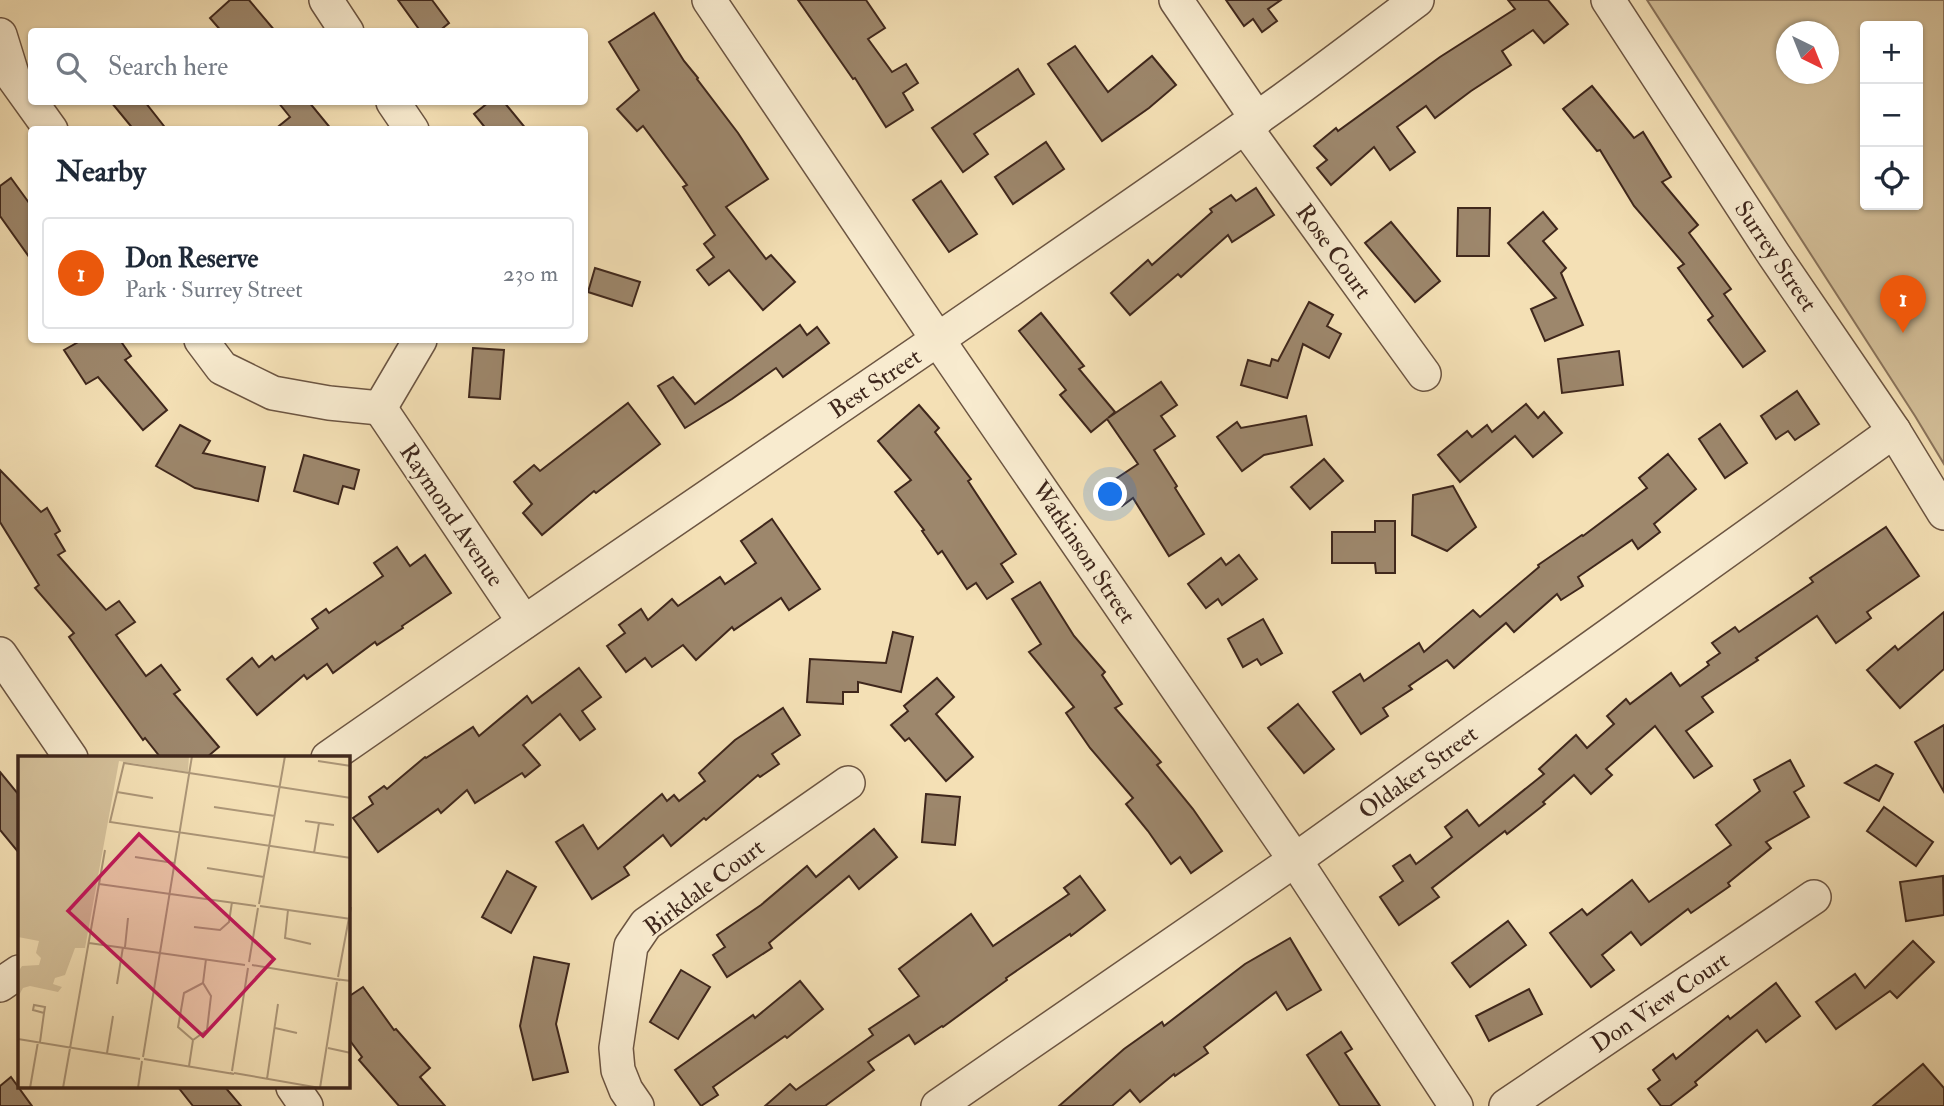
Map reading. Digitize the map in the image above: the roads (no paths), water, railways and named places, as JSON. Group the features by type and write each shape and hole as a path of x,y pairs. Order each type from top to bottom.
{"street":[{"path":"326,0 344,28"},
{"name":"Watkinson Street","path":"709,0 938,340 1295,860 1456,1106"},
{"name":"Rose Court","path":"1176,0 1251,123 1424,374"},
{"name":"Best Street","path":"331,756 1251,123 1416,0"},
{"name":"Surrey Street","path":"1608,0 1774,255 1894,431 1944,513"},
{"path":"0,35 13,76 28,97"},
{"path":"33,105 48,126"},
{"path":"395,105 409,126"},
{"path":"203,343 222,368 273,393 329,403 380,408 418,343"},
{"name":"Raymond Avenue","path":"380,408 524,622"},
{"name":"Oldaker Street","path":"938,1106 1295,860 1894,431"},
{"path":"0,654 70,756"},
{"name":"Birkdale Court","path":"637,1106 626,1090 618,1070 616,1048 631,946 646,924 848,783"},
{"name":"Don View Court","path":"1506,1106 1814,897"},
{"path":"0,985 18,973"},
{"path":"294,1088 306,1106"}],"place":[{"name":"Don Reserve","path":"1903,333"}]}
